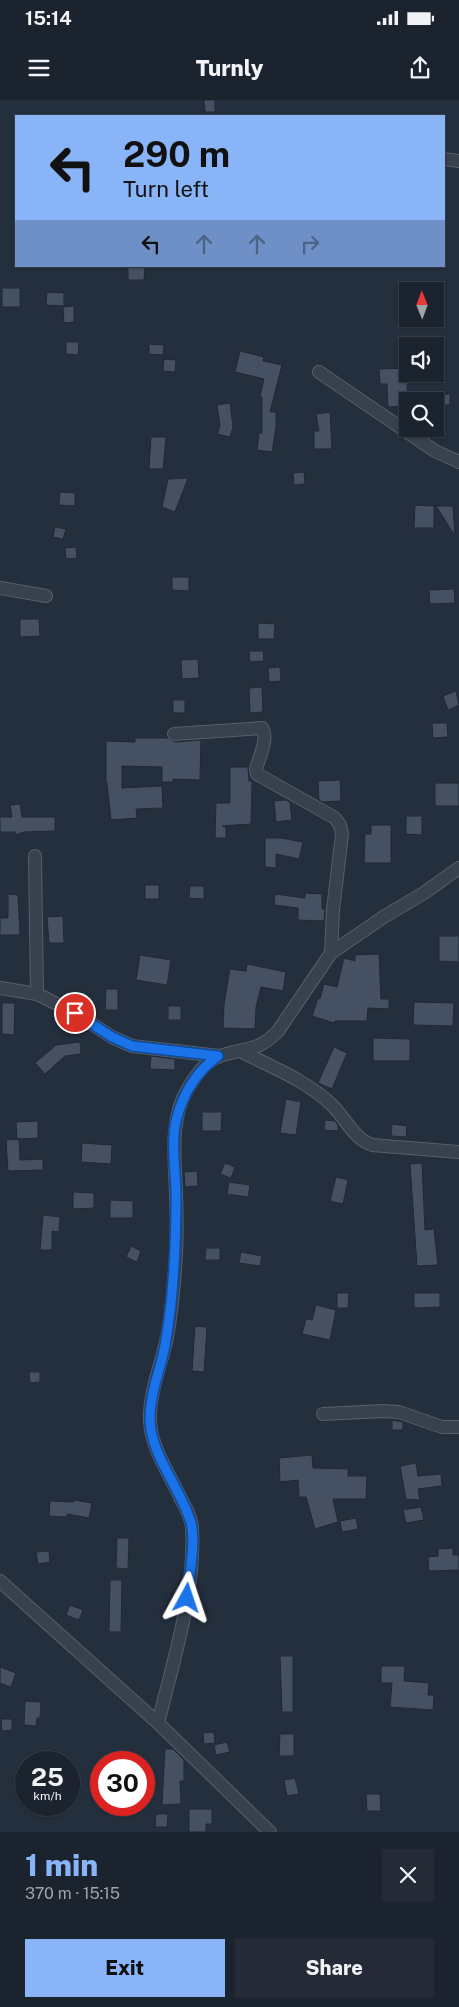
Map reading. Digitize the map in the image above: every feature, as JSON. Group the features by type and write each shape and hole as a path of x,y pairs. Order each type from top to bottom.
{"street":[{"path":"445,159 459,161"},
{"path":"319,372 434,451 459,462"},
{"path":"0,588 46,596"},
{"path":"174,734 262,728 264,740 256,769 257,774 335,818 340,825 342,834 333,910 331,953"},
{"path":"35,856 37,994"},
{"path":"0,988 37,994 75,1013 112,1037 132,1046 218,1056 242,1052 270,1040 331,953 459,868"},
{"path":"242,1052 279,1070 331,1104 357,1137 364,1142 372,1145 459,1152"},
{"path":"158,1724 187,1598 192,1551 192,1526 187,1511 153,1438 150,1422 152,1396 166,1342 175,1268 176,1196 174,1133 187,1090 199,1073 218,1056"},
{"path":"323,1414 399,1412 442,1427 459,1427"},
{"path":"0,1581 158,1724 270,1832"}],"building":[{"path":"204,100 215,100 215,112 205,112"},
{"path":"128,267 145,267 144,280 128,280"},
{"path":"2,288 20,288 20,307 2,307"},
{"path":"47,292 64,293 64,306 46,305"},
{"path":"74,306 74,322 64,323 63,307"},
{"path":"66,342 79,342 78,355 66,354"},
{"path":"149,344 164,345 163,355 149,354"},
{"path":"240,351 264,357 263,361 282,365 270,412 276,412 272,452 257,450 259,433 262,433 262,397 260,396 264,379 235,372"},
{"path":"164,359 176,360 175,372 163,371"},
{"path":"399,368 399,382 409,382 407,384 407,392 399,392 399,406 388,407 387,384 380,384 379,369"},
{"path":"444,394 450,394 450,405 444,405"},
{"path":"230,403 233,427 230,437 217,434 220,426 217,405"},
{"path":"330,412 332,449 314,449 314,431 319,431 316,414"},
{"path":"151,437 166,437 163,469 149,469"},
{"path":"304,472 305,484 294,485 293,473"},
{"path":"188,478 175,512 162,507 168,479"},
{"path":"60,492 75,493 75,506 59,505"},
{"path":"415,505 434,506 434,528 414,528"},
{"path":"436,506 453,506 455,536"},
{"path":"55,527 66,529 63,539 53,537"},
{"path":"76,547 77,558 66,559 65,548"},
{"path":"172,577 189,577 189,591 172,590"},
{"path":"454,589 455,603 430,604 429,590"},
{"path":"20,619 39,619 40,636 20,637"},
{"path":"258,623 275,624 274,639 258,639"},
{"path":"249,651 263,651 264,661 250,662"},
{"path":"198,659 199,678 182,679 181,660"},
{"path":"280,667 281,681 269,682 268,668"},
{"path":"262,687 263,712 250,713 249,688"},
{"path":"456,691 459,705 448,710 443,696"},
{"path":"173,700 185,700 185,713 173,713"},
{"path":"432,723 447,723 448,737 433,738"},
{"path":"135,738 167,738 175,742 201,740 200,780 173,779 173,782 162,782 162,767 122,766 122,788 162,786 163,808 136,809 137,818 111,820 106,783 106,741 135,742"},
{"path":"230,767 248,767 249,781 252,781 251,824 222,826 226,827 226,838 215,838 216,803 230,803"},
{"path":"340,780 341,801 322,802 319,800 318,781"},
{"path":"435,783 459,783 459,806 435,806"},
{"path":"286,800 290,802 292,820 276,822 274,801"},
{"path":"20,804 22,817 55,817 55,831 24,832 15,835 15,832 0,832 0,817 12,817 10,805"},
{"path":"406,816 422,816 422,835 406,834"},
{"path":"371,825 391,825 391,863 364,863 365,834 371,834"},
{"path":"265,838 281,838 303,842 299,859 276,854 276,868 265,867"},
{"path":"145,885 159,885 159,899 145,899"},
{"path":"190,886 204,886 204,899 189,898"},
{"path":"305,893 322,894 322,909 325,909 324,921 298,920 298,908 274,905 275,894 305,898"},
{"path":"8,894 18,895 20,935 0,935 0,918 8,918"},
{"path":"63,916 64,943 49,943 47,917"},
{"path":"439,936 459,936 459,962 439,961"},
{"path":"379,954 381,999 389,999 389,1009 368,1008 367,1021 335,1021 334,1023 312,1016 318,998 320,999 324,984 337,987 344,958 355,961 355,955"},
{"path":"140,955 171,960 167,985 136,980"},
{"path":"247,964 286,972 283,991 261,987 256,1007 255,1029 223,1028 224,1004 230,969 246,971"},
{"path":"106,989 118,989 118,1010 105,1010"},
{"path":"414,1002 454,1003 453,1026 413,1025"},
{"path":"2,1003 15,1003 14,1035 2,1034"},
{"path":"168,1006 181,1006 181,1020 168,1020"},
{"path":"373,1038 410,1039 410,1061 373,1061"},
{"path":"80,1042 81,1054 65,1056 45,1074 35,1063 56,1045"},
{"path":"334,1047 347,1053 332,1089 318,1083"},
{"path":"151,1056 175,1059 175,1070 150,1069"},
{"path":"286,1099 301,1102 296,1135 280,1133"},
{"path":"202,1112 222,1112 221,1131 202,1131"},
{"path":"325,1120 335,1121 338,1125 338,1131 324,1130"},
{"path":"38,1121 38,1138 17,1139 16,1122"},
{"path":"392,1124 407,1126 406,1137 391,1136"},
{"path":"19,1139 20,1160 43,1159 43,1170 8,1171 6,1140"},
{"path":"82,1143 112,1145 111,1164 81,1162"},
{"path":"225,1163 235,1167 231,1178 220,1174"},
{"path":"422,1163 425,1230 434,1229 438,1265 417,1266 410,1164"},
{"path":"197,1171 198,1186 185,1187 184,1172"},
{"path":"336,1177 348,1180 343,1204 330,1201"},
{"path":"229,1182 250,1185 248,1197 227,1194"},
{"path":"73,1192 94,1193 94,1208 73,1209"},
{"path":"110,1200 133,1201 133,1218 110,1218"},
{"path":"43,1215 60,1217 59,1232 52,1231 52,1250 40,1250"},
{"path":"131,1246 141,1251 137,1262 126,1257"},
{"path":"206,1248 220,1248 220,1260 205,1260"},
{"path":"241,1252 262,1256 260,1266 239,1263"},
{"path":"337,1293 349,1293 348,1308 337,1308"},
{"path":"414,1293 440,1293 440,1307 414,1308"},
{"path":"316,1305 336,1310 330,1340 302,1334 306,1319 312,1320"},
{"path":"195,1326 207,1327 204,1372 192,1371"},
{"path":"29,1372 40,1372 40,1382 30,1383"},
{"path":"392,1420 403,1422 403,1430 392,1430"},
{"path":"312,1455 313,1468 348,1469 348,1476 367,1476 366,1499 333,1499 338,1522 315,1529 306,1497 299,1497 298,1480 280,1482 279,1458"},
{"path":"416,1463 418,1476 441,1474 442,1486 418,1489 420,1500 406,1499 400,1466"},
{"path":"74,1500 92,1503 89,1518 67,1514 67,1517 49,1516 50,1501 73,1502"},
{"path":"421,1507 424,1520 406,1523 403,1510"},
{"path":"356,1518 358,1529 342,1532 340,1521"},
{"path":"117,1538 129,1538 128,1569 116,1568"},
{"path":"453,1548 453,1555 459,1555 459,1570 429,1571 428,1557 438,1556 438,1549"},
{"path":"49,1551 50,1562 38,1564 36,1552"},
{"path":"110,1580 122,1580 121,1632 109,1632"},
{"path":"70,1605 83,1610 79,1620 66,1615"},
{"path":"280,1656 293,1656 293,1712 282,1712"},
{"path":"381,1666 405,1666 404,1681 429,1683 428,1695 434,1695 433,1710 390,1707 392,1683 381,1683"},
{"path":"0,1667 16,1673 11,1687 0,1683"},
{"path":"25,1701 41,1702 40,1718 37,1718 36,1726 24,1725"},
{"path":"1,1719 12,1719 12,1730 2,1731"},
{"path":"214,1732 215,1743 204,1744 203,1733"},
{"path":"280,1734 294,1734 294,1756 279,1756"},
{"path":"227,1742 230,1752 216,1755 214,1745"},
{"path":"165,1749 173,1749 184,1760 184,1781 180,1781 181,1804 162,1805"},
{"path":"295,1778 299,1794 287,1796 284,1780"},
{"path":"366,1794 380,1794 381,1811 367,1811"},
{"path":"189,1809 212,1809 212,1824 206,1824 206,1832 189,1832"},
{"path":"156,1814 168,1814 167,1827 155,1827"}],"route":[{"path":"75,1013 112,1037 132,1046 218,1056 199,1073 187,1090 176,1119 174,1133 176,1196 175,1268 166,1342 152,1396 150,1422 153,1438 187,1511 192,1526 192,1551 187,1598"}]}
